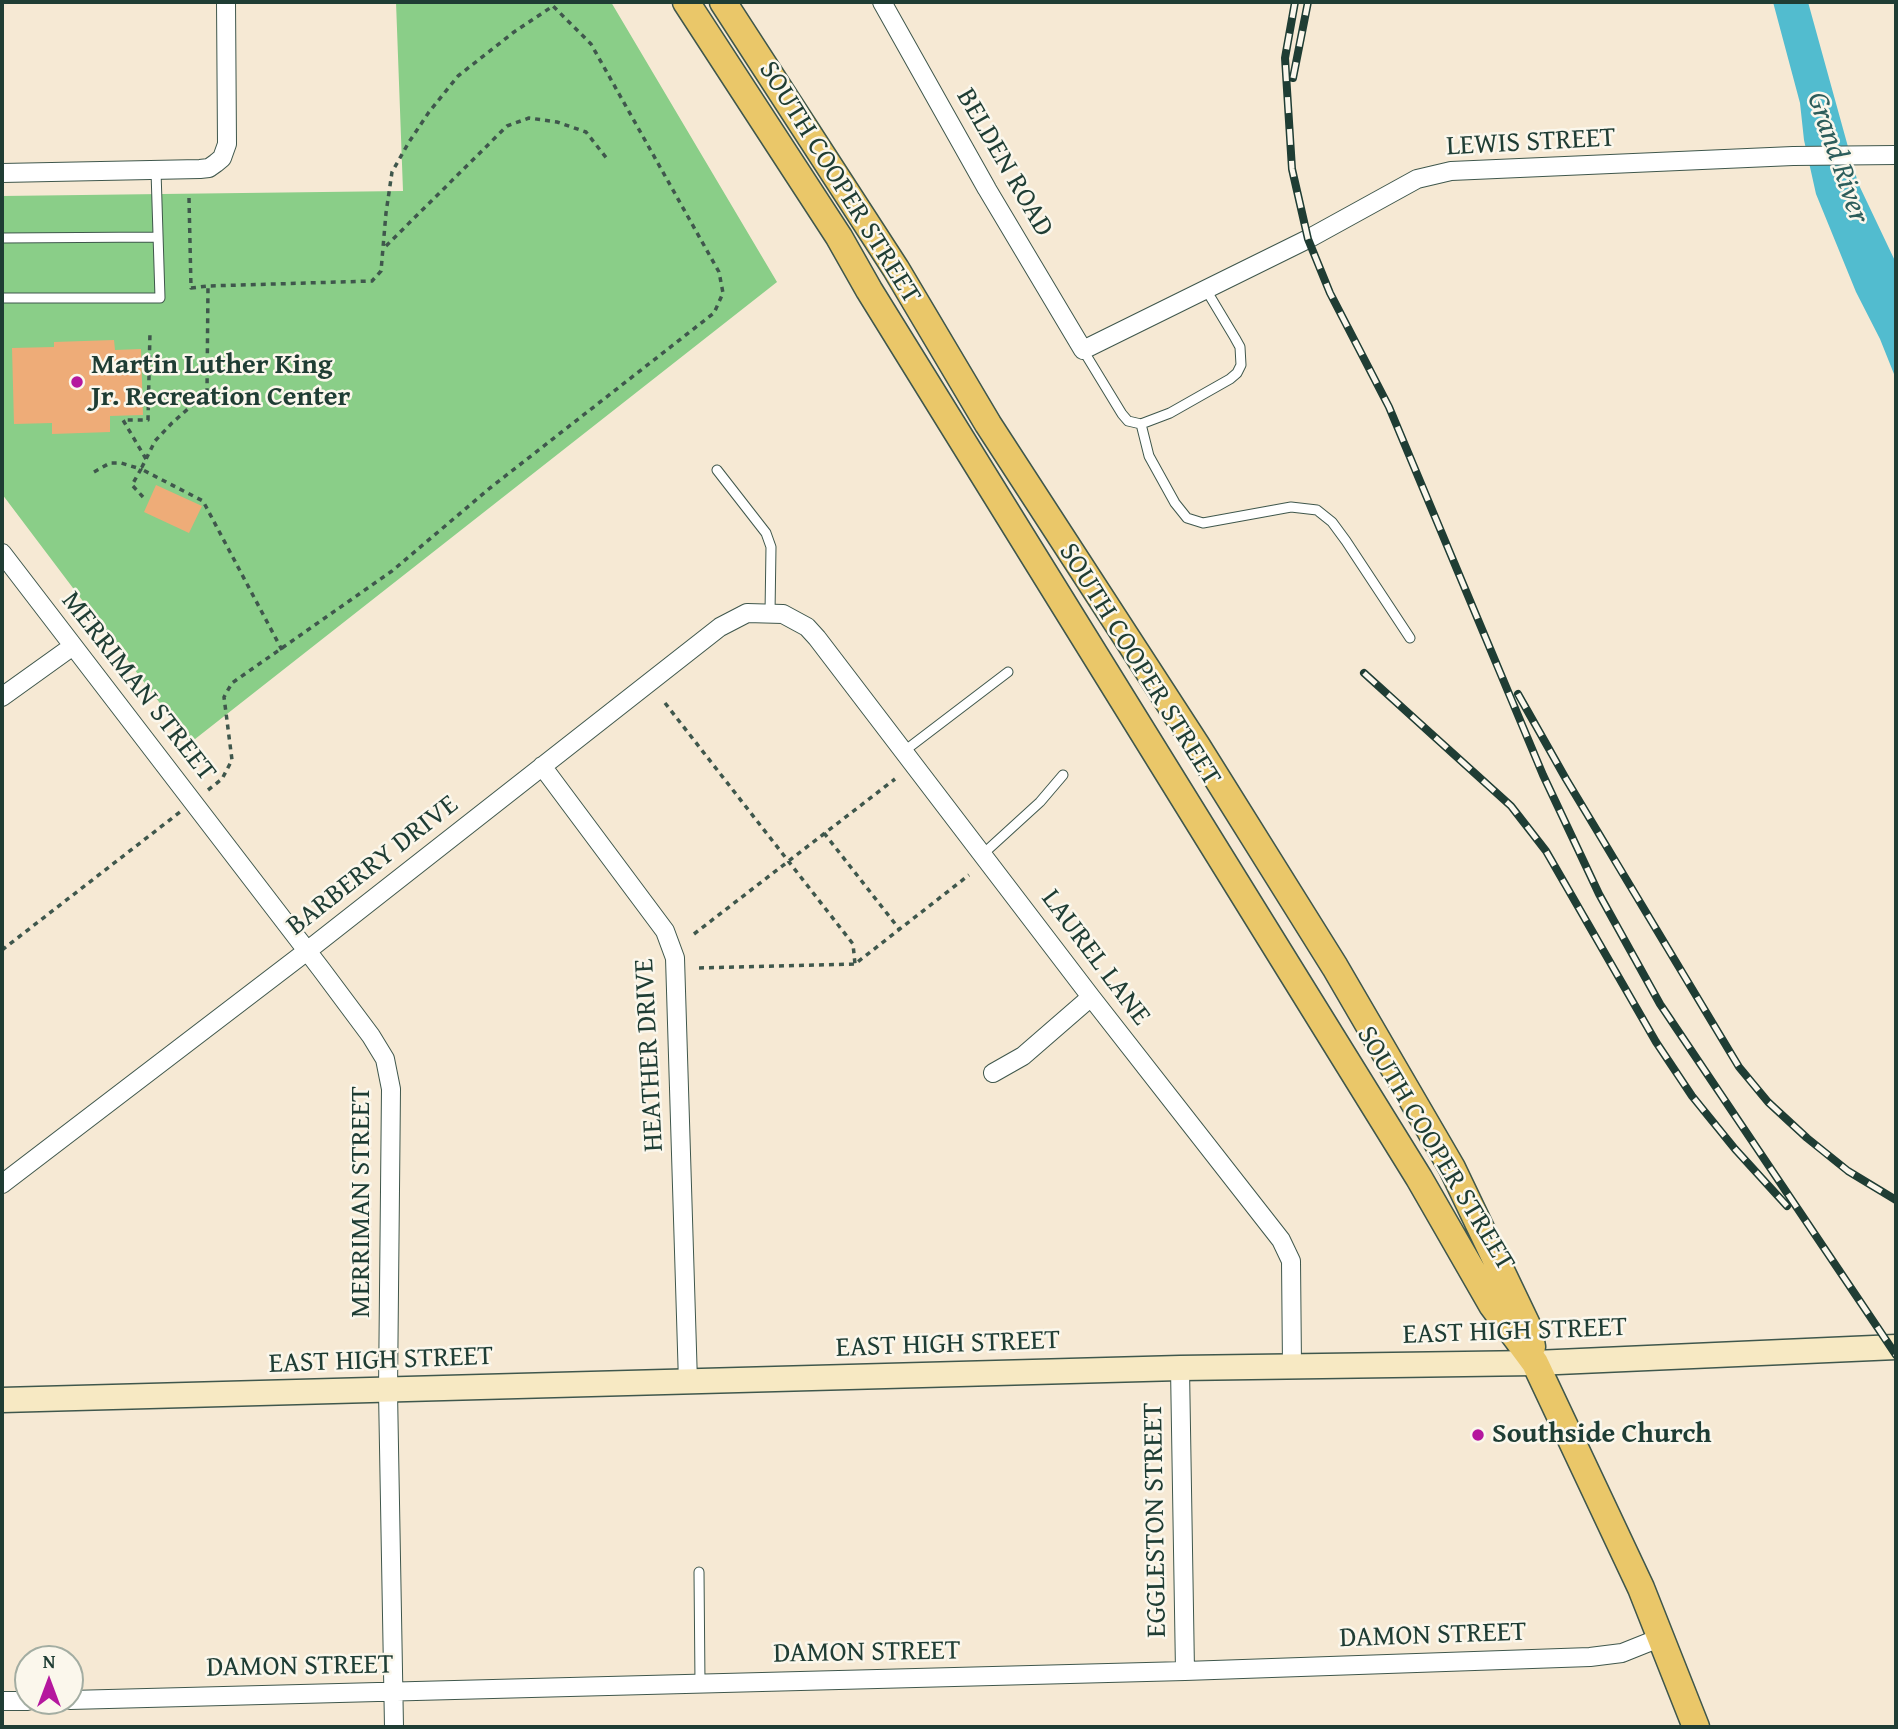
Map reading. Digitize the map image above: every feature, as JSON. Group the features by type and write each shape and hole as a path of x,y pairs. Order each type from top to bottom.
{"main road":[{"name":"SOUTH COOPER STREET","path":"685,2 839,237 1419,1178 1492,1305 1535,1363 1662,1637 1696,1727"},
{"name":"SOUTH COOPER STREET","path":"723,2 896,269 988,424 1197,746 1335,967 1452,1168 1528,1329 1535,1363"}],"street":[{"path":"2,173 156,171 209,168 216,163 222,158 228,144 226,2"},
{"name":"BELDEN ROAD","path":"881,2 987,189 1083,350"},
{"name":"LEWIS STREET","path":"1083,350 1308,239 1417,179 1451,171 1793,156 1896,155"},
{"name":"MERRIMAN STREET","path":"2,553 307,951 371,1036 384,1059 391,1089 388,1391 394,1727"},
{"name":"BARBERRY DRIVE","path":"2,1184 307,951 720,626 747,613 777,613"},
{"name":"LAUREL LANE","path":"777,613 807,626 817,638 1091,997 1281,1240 1291,1261 1292,1366"},
{"path":"2,697 73,646"},
{"name":"HEATHER DRIVE","path":"542,766 665,931 675,958 688,1382"},
{"path":"993,1073 1023,1056 1091,997"},
{"name":"EAST HIGH STREET","path":"2,1401 1180,1368 1535,1363 1896,1347"},
{"name":"EGGLESTON STREET","path":"1180,1368 1185,1671"},
{"name":"DAMON STREET","path":"84,1699 1185,1671 1590,1657 1622,1653 1662,1637"}],"lane":[{"path":"2,298 160,298 156,171"},
{"path":"2,238 158,237"},
{"path":"1083,350 1128,421 1141,424 1170,413 1230,379 1241,365 1240,347 1205,288"},
{"path":"1141,424 1149,456 1175,503 1187,518 1203,523 1291,508 1317,510 1332,522 1346,541 1410,638"},
{"path":"717,470 766,533 771,547 777,613"},
{"path":"903,752 1008,671"},
{"path":"983,854 1040,802 1063,775"},
{"path":"699,1572 700,1683"}],"path":[{"path":"189,198 191,288 372,281 381,271 392,172 429,112 458,76 551,4 591,44 719,272 723,293 714,313 490,488 392,571 232,683 224,697 232,760 222,779 214,785"},
{"path":"384,248 507,126 529,118 557,122 586,132 608,160"},
{"path":"143,497 132,485 155,441 208,392 208,286"},
{"path":"146,459 123,420 148,420 150,332"},
{"path":"94,472 110,463 121,463 141,469 203,501 282,650"},
{"path":"665,703 853,944 855,964"},
{"path":"694,934 895,779"},
{"path":"2,950 174,816"},
{"path":"824,833 900,930"},
{"path":"699,968 855,964 969,875"}],"green space":[{"path":"396,2 611,2 777,282 190,743 2,494 2,196 403,191"}],"water":[{"name":"Grand River","path":"1773,2 1808,2 1858,183 1896,263 1896,379 1880,339 1856,292 1816,194 1804,140 1800,103"}],"building":[{"name":"Martin Luther King Jr. Recreation Center","path":"114,340 115,350 141,349 143,415 110,416 110,432 52,434 52,423 14,424 12,348 54,347 54,342"},
{"path":"156,485 202,506 189,533 144,512"}],"railway":[{"path":"1295,2 1285,58 1292,169 1308,239 1330,293 1389,407 1543,775 1599,894 1660,1004 1896,1355"},
{"path":"1293,78 1308,2"},
{"path":"1364,673 1511,806 1546,851 1656,1042 1692,1096 1787,1206"},
{"path":"1518,694 1739,1067 1768,1102 1807,1138 1848,1171 1896,1200"}],"place":[{"name":"Martin Luther King Jr. Recreation Center","path":"77,382"},
{"name":"Southside Church","path":"1478,1435"}]}
